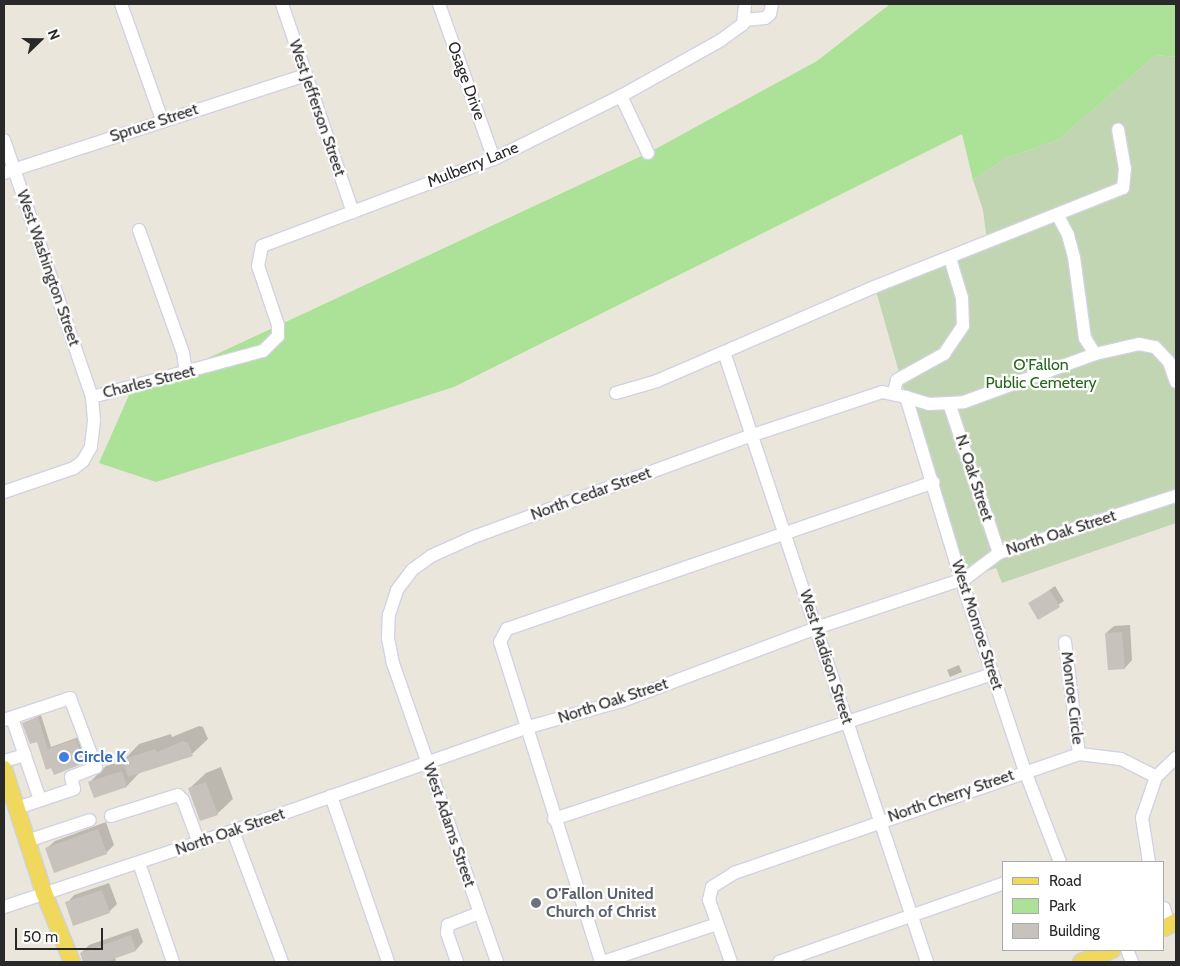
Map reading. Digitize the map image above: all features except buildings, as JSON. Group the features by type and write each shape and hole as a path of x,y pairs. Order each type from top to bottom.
{"main road":[{"path":"4,769 44,892 72,962"},
{"path":"1087,957 1109,951"}],"street":[{"path":"121,4 162,120"},
{"name":"West Jefferson Street","path":"282,4 353,212"},
{"name":"Osage Drive","path":"439,4 494,159"},
{"path":"745,4 746,20"},
{"name":"Mulberry Lane","path":"278,325 258,266 262,246 494,159 620,96 721,40 746,20 765,18 770,14 772,4"},
{"name":"Spruce Street","path":"9,171 305,75"},
{"path":"620,96 648,153"},
{"path":"616,394 657,381 874,287 1058,216 1123,188 1125,169 1118,130"},
{"name":"West Washington Street","path":"4,140 9,171 92,397"},
{"path":"1058,216 1068,235 1074,257 1085,338 1095,354"},
{"path":"139,230 183,353 186,373"},
{"path":"950,258 962,298 963,326 956,341 944,354 897,380 900,395 928,404 964,402 1095,354 1139,344 1155,347 1169,362 1176,382"},
{"name":"Charles Street","path":"4,492 74,468 83,461 92,438 92,397 263,351 278,336 278,325"},
{"name":"West Madison Street","path":"724,352 750,436 785,532 927,962"},
{"name":"North Cedar Street","path":"402,688 388,638 389,616 398,590 412,570 431,556 476,536 750,436 882,392 900,395"},
{"name":"West Monroe Street","path":"900,395 933,482 1025,771 1060,861"},
{"name":"N. Oak Street","path":"949,403 999,553"},
{"path":"731,962 717,924 602,962 554,819 500,642 507,629 933,482"},
{"name":"North Oak Street","path":"4,907 44,892 199,843 525,728 622,701 816,628 964,578 999,553 1176,496"},
{"name":"Monroe Circle","path":"1065,642 1079,754"},
{"path":"554,819 993,674"},
{"name":"West Adams Street","path":"402,688 497,962"},
{"path":"16,808 74,789 71,777 96,767 70,698 8,719 25,756 40,800"},
{"name":"North Cherry Street","path":"717,924 709,900 712,887 722,879 1025,771 1079,754 1121,759 1156,777"},
{"path":"4,762 25,756"},
{"path":"1149,861 1142,818 1156,777 1176,758"},
{"path":"111,816 178,795 183,800 199,843"},
{"path":"331,796 388,962"},
{"path":"27,841 90,820"},
{"path":"233,831 282,962"},
{"path":"139,863 173,962"},
{"path":"779,962 1002,883"},
{"path":"1165,911 1170,925"},
{"path":"457,962 447,933 448,925 479,912"}],"green space":[{"path":"890,4 1176,4 1176,57 1156,55 1058,140 1006,158 973,180 962,134 454,387 156,482 99,463 129,395 648,153 817,61"},
{"name":"O'Fallon Public Cemetery","path":"1156,55 1176,57 1176,523 1002,583 996,568 966,578 906,397 876,291 988,249 983,210 973,180 1006,158 1058,140"}],"place":[{"name":"Circle K","path":"64,757"},
{"name":"O'Fallon United Church of Christ","path":"536,903"}]}
